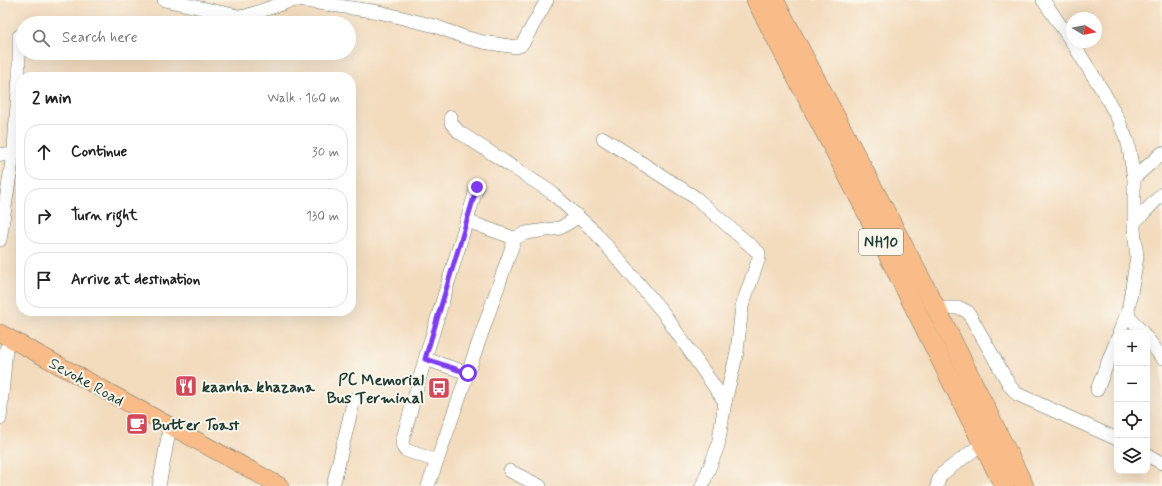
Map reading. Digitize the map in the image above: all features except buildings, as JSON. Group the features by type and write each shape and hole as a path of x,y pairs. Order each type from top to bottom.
{"highway":[{"name":"NH10","path":"756,0 860,199 1004,486"},
{"path":"774,0 936,308 1024,486"}],"main road":[{"name":"Sevoke Road","path":"4,342 169,432 258,486"},
{"name":"Sevoke Road","path":"169,432 280,486"}],"street":[{"path":"164,0 238,16"},
{"path":"246,16 287,2 298,0 379,12 435,26 482,42 516,47 521,45 524,41 547,0"},
{"path":"1043,0 1066,33"},
{"path":"1076,48 1118,119 1128,143 1134,178 1137,257 1128,311 1120,330"},
{"path":"19,60 19,72"},
{"path":"0,240 6,155 16,94"},
{"path":"451,117 452,123 459,132 551,192 595,232 662,311 724,402"},
{"path":"603,138 696,198 759,254 759,258 742,306 737,352 724,402 718,446 702,486"},
{"path":"1134,178 1162,153"},
{"path":"437,461 405,450 402,445 425,359 477,187"},
{"path":"1135,222 1162,194"},
{"path":"428,486 513,239 526,233 560,228 578,217"},
{"path":"467,221 511,236 513,239"},
{"path":"936,308 960,308 968,312 1010,386 1017,394 1115,438"},
{"path":"1128,311 1129,316 1141,330"},
{"path":"0,419 4,342"},
{"path":"1150,342 1162,358"},
{"path":"1097,390 1114,347"},
{"path":"425,359 468,373"},
{"path":"333,486 354,399"},
{"path":"159,486 169,432"},
{"path":"937,486 942,474 983,443"},
{"path":"1150,457 1162,463"},
{"path":"510,471 540,486"}],"place":[{"name":"kaanha khazana","path":"186,386"},
{"name":"PC Memorial Bus Terminal","path":"439,388"},
{"name":"Butter Toast","path":"137,424"}],"route":[{"path":"468,373 425,359 477,187"}]}
